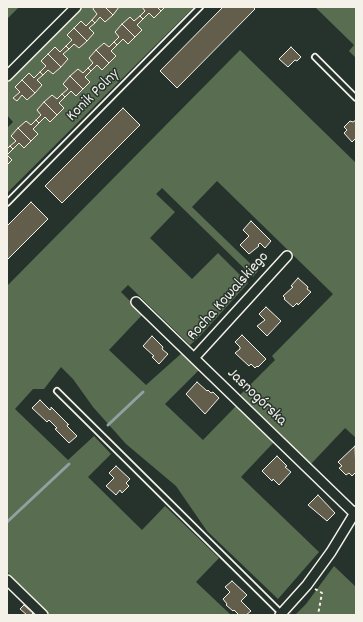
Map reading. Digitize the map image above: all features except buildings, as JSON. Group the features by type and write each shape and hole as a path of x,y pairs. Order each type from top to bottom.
{"street":[{"path":"7,76 76,7"},
{"name":"Rocha Kowalskiego","path":"194,358 287,256"},
{"name":"Jasnogórska","path":"136,302 355,513"},
{"path":"281,614 307,585 331,552 355,513"},
{"path":"7,580 43,615"}],"lane":[{"name":"Konik Polny","path":"7,203 200,7"},
{"path":"315,57 356,98"},
{"path":"57,391 281,614"}],"path":[{"path":"307,585 322,593 318,615"}],"green space":[{"path":"7,7 19,7 7,19"},
{"path":"73,7 194,7 7,193 7,128 13,122 7,115 7,74"},
{"path":"315,7 356,7 356,58 349,51 354,45"},
{"path":"240,50 356,163 356,438 345,428 311,464 240,395 275,360 272,356 333,294 217,181 192,207 258,271 253,277 162,188 156,194 175,212 150,238 192,279 218,253 248,283 190,345 128,285 121,292 143,314 109,350 146,385 183,352 199,370 165,404 203,440 236,406 274,442 241,477 319,552 278,599 207,531 176,486 126,444 93,407 73,379 61,367 44,389 33,389 15,409 68,460 94,436 111,454 88,477 142,530 165,506 219,558 196,582 231,615 50,615 11,577 7,570 7,286"},
{"path":"334,566 356,587 356,615 295,615 306,604"}],"waterway":[{"path":"108,425 143,392"},
{"path":"7,522 69,464"}]}
